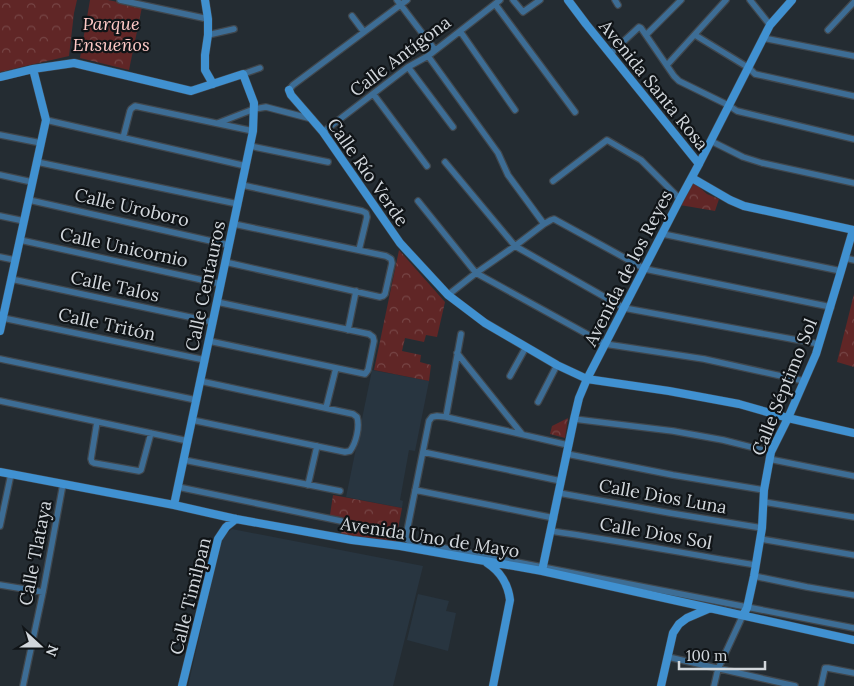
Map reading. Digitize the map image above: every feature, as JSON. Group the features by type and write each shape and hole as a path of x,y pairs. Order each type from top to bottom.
{"street":[{"path":"120,0 208,19"},
{"path":"205,0 208,19 205,70 213,84"},
{"path":"289,90 293,85 364,32 399,2 407,0"},
{"path":"513,0 523,12 540,0"},
{"name":"Avenida Santa Rosa","path":"568,0 699,164"},
{"path":"646,35 681,0"},
{"path":"667,65 726,0"},
{"path":"750,0 770,24"},
{"name":"Avenida de los Reyes","path":"542,569 574,419 579,398 587,379 770,24 792,0"},
{"path":"399,2 435,50"},
{"name":"Calle Antígona","path":"323,132 374,95 408,67 428,56 497,2 575,112"},
{"path":"828,30 854,2"},
{"path":"352,16 364,32"},
{"path":"610,54 639,27 679,81 737,111 854,139"},
{"path":"208,35 234,29"},
{"path":"460,31 515,110"},
{"path":"694,35 749,68 755,74 854,96"},
{"path":"763,38 854,56"},
{"path":"428,56 498,153 508,175 544,224"},
{"path":"0,77 33,69 74,63 191,91 260,68"},
{"path":"408,67 453,127"},
{"path":"0,331 4,298 11,279 46,120 33,69"},
{"name":"Calle Centauros","path":"174,505 253,131 254,103 243,74"},
{"name":"Calle Río Verde","path":"289,90 290,95 323,132 400,243 448,295 484,324 557,365 587,379 669,391 730,403 854,433"},
{"path":"374,95 427,166"},
{"path":"123,138 130,111 136,106 253,131"},
{"path":"218,123 254,109 266,107 312,119"},
{"path":"46,120 246,166"},
{"path":"0,135 41,143"},
{"path":"553,181 607,140 641,160 680,199"},
{"path":"710,141 743,157 762,163 854,183"},
{"path":"250,146 328,162"},
{"path":"37,162 238,204"},
{"path":"445,162 515,246 624,308 819,344"},
{"path":"0,175 32,182"},
{"path":"692,178 744,206 853,230"},
{"path":"242,185 366,213 367,217 358,250"},
{"name":"Calle Uroboro","path":"29,200 229,245"},
{"path":"418,202 476,272 605,344 704,359 804,381"},
{"path":"0,216 24,221"},
{"path":"448,295 476,272 554,219 645,269 831,307"},
{"path":"225,262 380,297 385,294 392,263 386,256 234,224"},
{"name":"Calle Séptimo Sol","path":"743,615 747,608 761,539 764,490 770,456 819,344 853,230"},
{"path":"663,234 841,271"},
{"name":"Calle Unicornio","path":"20,240 221,284"},
{"path":"0,257 15,260"},
{"path":"845,258 854,260"},
{"name":"Calle Talos","path":"11,279 213,322"},
{"path":"348,330 356,291"},
{"path":"209,341 365,374 368,370 373,348 374,341 369,334 217,302"},
{"name":"Calle Tritón","path":"3,318 205,360"},
{"path":"446,417 461,334"},
{"path":"510,376 526,347"},
{"path":"457,353 522,434"},
{"path":"0,359 196,400"},
{"path":"538,402 557,365"},
{"path":"326,408 336,368"},
{"path":"192,420 345,452 350,451 353,447 359,422 353,414 200,381"},
{"path":"0,401 188,441"},
{"path":"568,445 446,417 432,417 429,421 406,539 416,546 854,628"},
{"path":"574,419 673,431 723,440 770,456 854,476"},
{"path":"97,422 91,459 94,463 141,470 150,433"},
{"path":"308,485 317,446"},
{"path":"423,452 561,481"},
{"path":"566,454 673,475 764,490"},
{"path":"184,460 340,491"},
{"name":"Avenida Uno de Mayo","path":"0,472 352,540 416,546 478,560 542,569 854,640"},
{"path":"0,526 11,474"},
{"name":"Calle Tlataya","path":"23,686 63,484"},
{"path":"178,487 341,521"},
{"path":"415,490 554,518"},
{"name":"Calle Dios Luna","path":"559,493 762,528"},
{"path":"764,502 854,517"},
{"name":"Calle Timilpan","path":"182,686 218,539 221,532 236,519"},
{"name":"Calle Dios Sol","path":"551,531 609,539 756,565"},
{"path":"761,539 854,555"},
{"path":"478,560 494,568 502,576 507,586 510,600 493,686"},
{"path":"754,576 854,595"},
{"path":"0,585 43,592"},
{"path":"661,686 673,633 679,624 691,615 709,608"},
{"path":"714,686 718,669 743,615"},
{"path":"843,638 854,644"},
{"path":"668,657 795,686"},
{"path":"821,686 825,668 854,673"}],"shaded area":[{"path":"372,370 429,381 415,451 409,450 400,500 403,501 402,508 346,497"},
{"path":"232,529 423,566 393,686 188,686 221,541"},
{"path":"418,594 449,601 446,611 456,613 448,651 407,640"}],"green space":[{"path":"0,0 77,0 69,56 0,72"},
{"name":"Parque Ensueños","path":"90,0 108,0 142,7 129,70 80,58"},
{"path":"692,181 707,194 719,199 715,211 680,205"},
{"path":"399,250 445,302 437,337 426,335 424,342 405,338 402,351 421,355 420,362 431,365 429,381 374,370"},
{"path":"854,294 854,367 837,362"},
{"path":"568,418 565,438 550,434 552,426"},
{"path":"333,495 402,508 395,545 341,534 345,518 330,515"}]}
